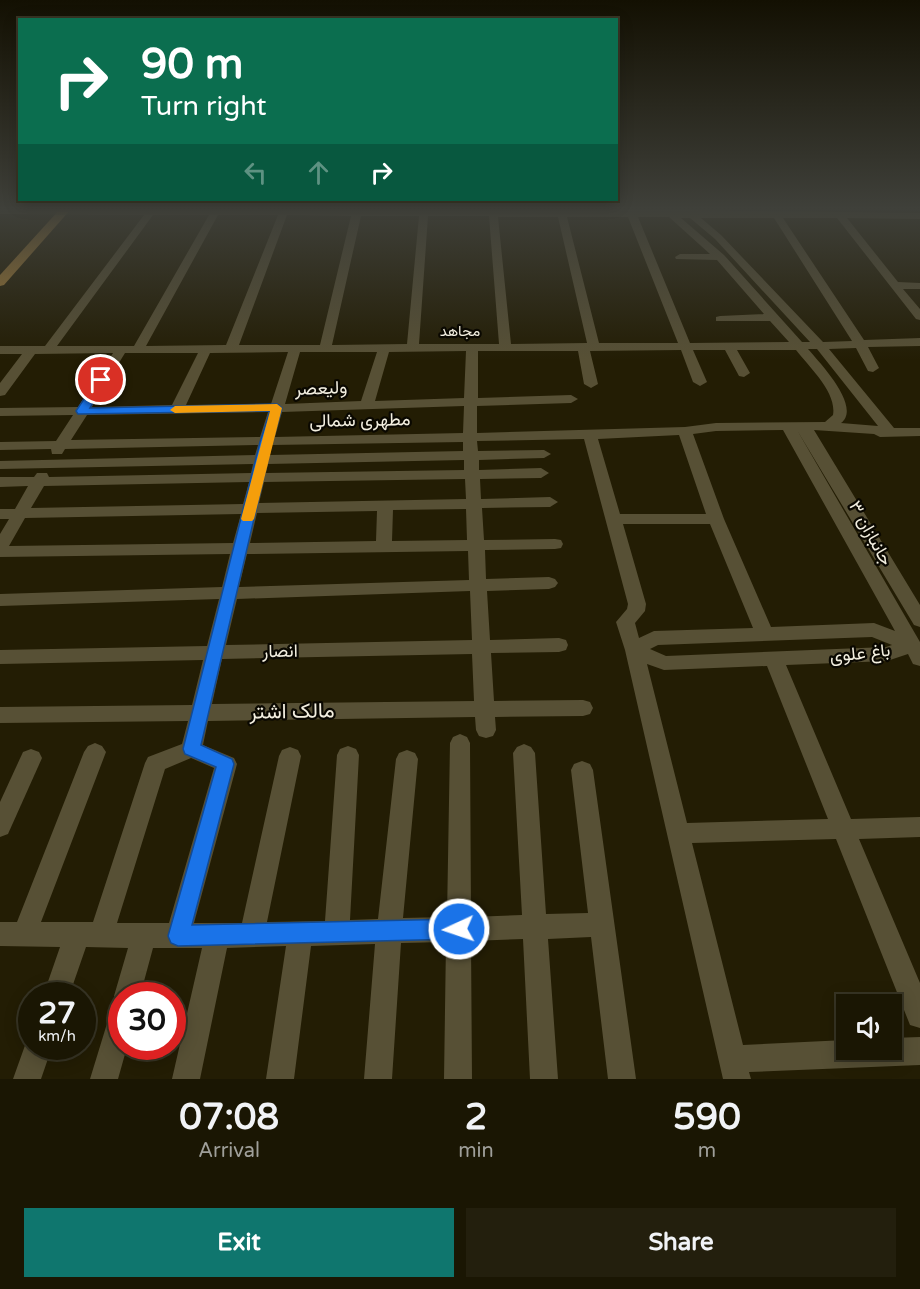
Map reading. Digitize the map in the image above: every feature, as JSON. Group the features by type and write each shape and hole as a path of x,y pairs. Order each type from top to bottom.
{"main road":[{"path":"0,282 18,259"}],"street":[{"path":"48,350 115,259"},
{"path":"138,349 188,259"},
{"path":"231,349 266,259"},
{"path":"325,348 346,259"},
{"path":"413,348 420,259"},
{"path":"497,259 505,348"},
{"path":"571,259 588,347 591,384"},
{"path":"650,259 700,382"},
{"path":"722,259 826,379 841,409 840,417 828,426"},
{"path":"739,259 820,345 889,431 920,432"},
{"path":"805,259 873,368"},
{"path":"875,259 920,316"},
{"path":"878,263 894,264"},
{"path":"895,285 920,286"},
{"path":"720,319 774,317"},
{"name":"مجاهد","path":"0,350 685,347 920,342"},
{"path":"729,346 744,374"},
{"path":"367,405 384,348"},
{"path":"472,348 470,437 486,730"},
{"path":"177,410 206,349"},
{"path":"191,749 261,460 295,349"},
{"path":"0,392 31,350"},
{"path":"121,350 60,445 0,550 555,544"},
{"name":"ولیعصر","path":"0,412 277,408 571,399"},
{"name":"مطهری شمالی","path":"799,430 828,426 889,431"},
{"name":"جانبازان ۳","path":"799,430 917,649"},
{"path":"685,431 716,519 764,633"},
{"name":"مطهری شمالی","path":"0,446 590,435 685,431 889,431"},
{"path":"590,435 637,604 636,611 625,622 634,650 734,1069 920,1051"},
{"path":"0,465 544,454"},
{"name":"جانبازان ۳","path":"820,466 920,620"},
{"path":"0,482 541,473"},
{"path":"0,514 549,502"},
{"path":"384,547 385,505"},
{"path":"613,519 716,519"},
{"path":"0,600 549,583"},
{"name":"باغ علوی","path":"634,650 654,638 873,630 917,649"},
{"name":"انصار","path":"0,657 559,645"},
{"name":"باغ علوی","path":"634,650 664,663 887,654 917,649"},
{"path":"774,660 920,1015"},
{"name":"مالک اشتر","path":"0,715 583,708"},
{"path":"458,1079 460,743"},
{"path":"64,982 89,935 156,763 191,749 226,764 178,936"},
{"path":"95,752 12,935 217,936 602,925"},
{"path":"524,753 544,1079"},
{"path":"337,933 348,755"},
{"path":"252,935 290,756"},
{"path":"0,827 32,758"},
{"path":"378,1079 389,932 407,759"},
{"path":"582,770 622,1079"},
{"path":"677,833 920,827"},
{"path":"280,1079 300,934"},
{"path":"132,982 144,935"},
{"path":"186,1079 217,936"},
{"path":"27,1079 34,1060"},
{"path":"104,1079 110,1060"}],"slow traffic":[{"path":"175,410 277,408 247,519"}],"route":[{"path":"101,380 82,411 277,408 266,442 191,749 226,764 178,936 459,929"}]}
